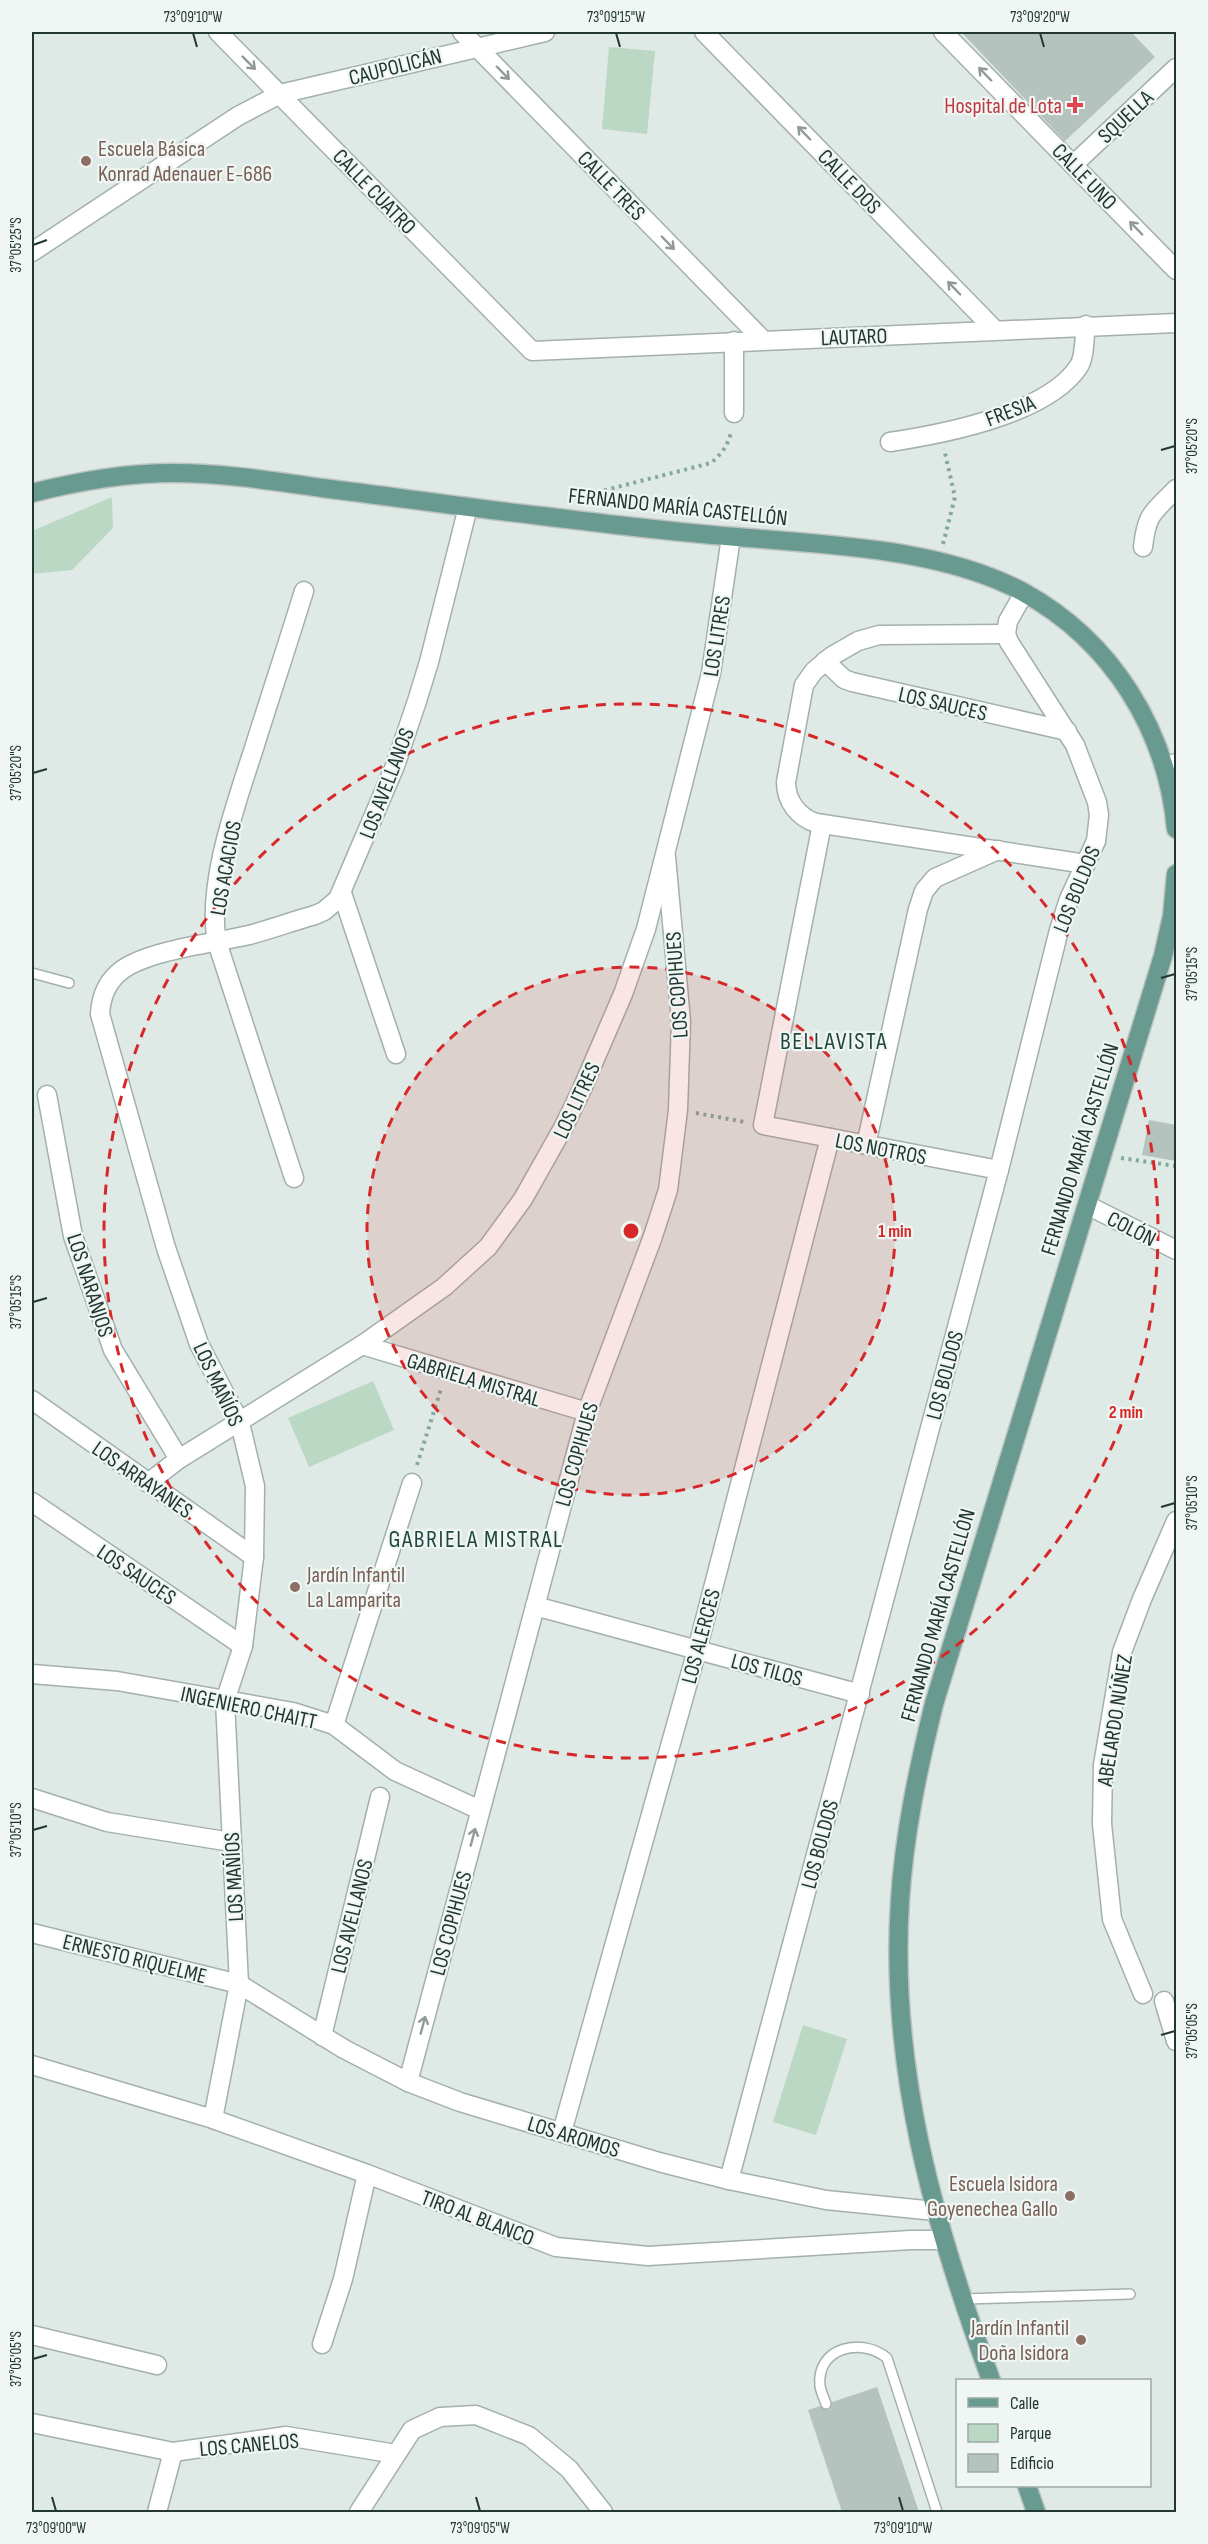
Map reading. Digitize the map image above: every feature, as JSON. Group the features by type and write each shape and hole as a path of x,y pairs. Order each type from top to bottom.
{"main road":[{"name":"FERNANDO MARÍA CASTELLÓN","path":"32,494 72,483 121,475 213,474 543,516 731,537 838,546 939,561 986,576 1023,592 1066,621 1105,656 1134,697 1156,743 1171,766 1176,829"},
{"name":"FERNANDO MARÍA CASTELLÓN","path":"991,2379 935,2211 913,2122 902,2031 899,1941 904,1857 919,1770 938,1693 1102,1155 1170,956 1176,874"},
{"path":"1027,2487 1036,2512"}],"street":[{"name":"CALLE CUATRO","path":"218,32 532,351"},
{"name":"CALLE TRES","path":"462,32 762,339"},
{"name":"CAUPOLICÁN","path":"32,252 238,116 280,94 545,32"},
{"name":"CALLE DOS","path":"704,32 995,330"},
{"name":"CALLE UNO","path":"943,32 1176,270"},
{"name":"SQUELLA","path":"1073,165 1176,68"},
{"name":"LAUTARO","path":"532,351 762,339 1176,323"},
{"name":"FRESIA","path":"890,442 940,434 1009,413 1039,401 1063,383 1080,365 1086,325"},
{"path":"734,341 734,413"},
{"path":"1143,547 1146,526 1152,510 1176,489"},
{"name":"LOS AVELLANOS","path":"342,893 395,766 417,701 468,507"},
{"name":"LOS LITRES","path":"148,1483 179,1459 362,1345 444,1287 488,1247 523,1198 563,1128 623,994 646,929 711,673 731,537"},
{"name":"LOS ACACIOS","path":"294,1178 217,942 214,902 226,842 241,790 304,591"},
{"path":"1023,592 1008,621 1006,634 879,635 858,641 825,661 804,685 786,788 790,801 810,821 1086,864"},
{"name":"LOS BOLDOS","path":"729,2180 999,1170 1059,930 1069,899 1097,835 1098,802 1082,759 1006,634"},
{"name":"LOS SAUCES","path":"825,661 844,679 852,682 1067,731"},
{"path":"763,1125 822,824"},
{"path":"866,1145 918,909 924,891 935,878 1000,850"},
{"name":"LOS COPIHUES","path":"408,2082 586,1412 665,1200 678,1110 681,1021 666,857"},
{"path":"342,893 396,1054"},
{"name":"LOS MAÑÍOS","path":"213,2120 239,1984 225,1701 243,1646 254,1557 255,1486 240,1423 199,1344 169,1259 100,1014 104,993 115,975 124,968 147,958 217,942 315,915 333,905 342,893"},
{"name":"LOS NARANJOS","path":"47,1095 73,1236 113,1350 179,1459"},
{"name":"LOS NOTROS","path":"763,1125 999,1170"},
{"name":"LOS ALERCES","path":"562,2132 698,1650 830,1138"},
{"name":"COLÓN","path":"1087,1205 1176,1250"},
{"name":"GABRIELA MISTRAL","path":"362,1345 586,1412"},
{"name":"LOS ARRAYANES","path":"32,1400 254,1557"},
{"path":"334,1725 412,1483"},
{"name":"LOS SAUCES","path":"32,1502 243,1646"},
{"name":"ABELARDO NÚÑEZ","path":"1143,1994 1112,1918 1102,1824 1103,1765 1122,1652 1176,1521"},
{"name":"LOS TILOS","path":"535,1606 860,1694"},
{"name":"INGENIERO CHAITT","path":"32,1674 117,1682 293,1712 334,1725 395,1770 480,1810"},
{"name":"LOS AVELLANOS","path":"322,2036 380,1797"},
{"path":"32,1798 107,1822 231,1842"},
{"name":"ERNESTO RIQUELME","path":"32,1933 239,1984"},
{"name":"LOS AROMOS","path":"239,1984 322,2036 408,2082 460,2102 659,2162 729,2180 826,2200 935,2211"},
{"path":"1164,2001 1176,2041"},
{"name":"TIRO AL BLANCO","path":"32,2065 213,2120 367,2174 556,2247 648,2256 944,2240"},
{"path":"321,2344 338,2299 367,2174"},
{"path":"32,2335 157,2365"},
{"path":"359,2512 412,2430 440,2417 476,2415 529,2436 569,2469 603,2512"},
{"name":"LOS CANELOS","path":"32,2423 173,2452 286,2436 396,2454"},
{"name":"LOS CANELOS","path":"157,2512 173,2452"}],"lane":[{"path":"32,973 69,983"},
{"path":"964,2299 1130,2294"},
{"path":"826,2404 820,2387 821,2377 834,2354 842,2349 861,2346 871,2348 887,2358 937,2512"}],"path":[{"path":"543,516 586,495 711,464 729,443 734,413"},
{"path":"939,561 955,497 940,434"},
{"path":"678,1110 763,1125"},
{"path":"1102,1155 1176,1166"},
{"path":"412,1483 446,1371"}],"green space":[{"path":"609,47 655,51 647,134 602,129"},
{"path":"112,497 113,528 72,570 32,574 32,531"},
{"path":"373,1381 394,1430 309,1467 288,1418"},
{"path":"803,2025 847,2039 816,2135 773,2122"}],"building":[{"name":"Hospital de Lota","path":"961,32 1131,32 1155,57 1065,141"},
{"path":"1149,1120 1176,1125 1176,1161 1142,1155"},
{"path":"877,2387 919,2512 842,2512 808,2410 820,2406 828,2410 832,2402"}],"place":[{"name":"Hospital de Lota","path":"1075,105"},
{"name":"Escuela Básica Konrad Adenauer E-686","path":"86,161"},
{"name":"Jardín Infantil La Lamparita","path":"295,1587"},
{"name":"Escuela Isidora Goyenechea Gallo","path":"1070,2196"},
{"name":"Jardín Infantil Doña Isidora","path":"1081,2340"}],"district":[{"name":"BELLAVISTA","path":"834,1041"},
{"name":"GABRIELA MISTRAL","path":"476,1539"}]}
